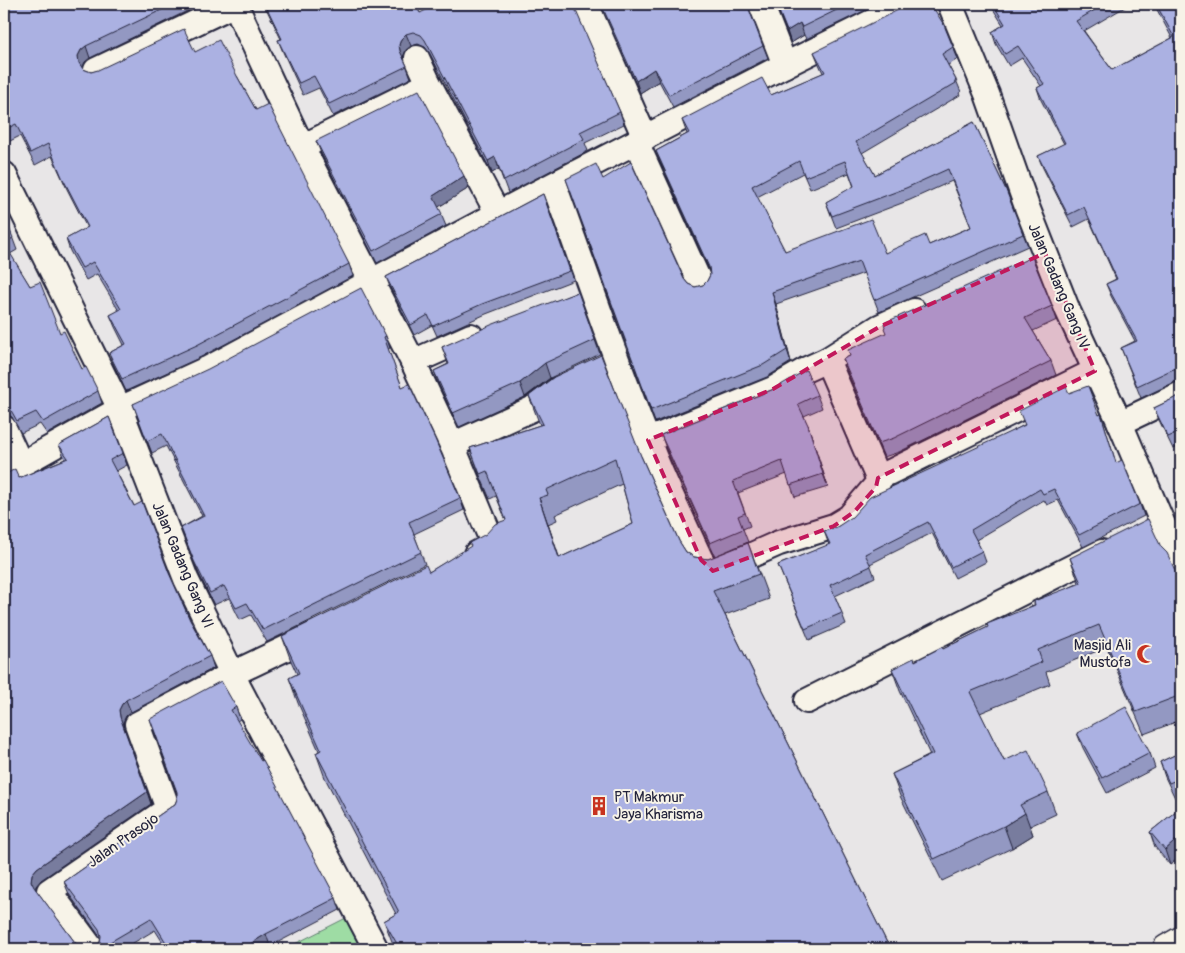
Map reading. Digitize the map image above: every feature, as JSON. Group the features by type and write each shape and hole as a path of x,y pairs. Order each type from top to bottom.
{"highway":[{"path":"1167,949 1181,941"}],"street":[{"path":"96,70 235,4 302,147 413,362 452,445 492,543 487,548 456,564"},
{"path":"586,4 701,285"},
{"path":"760,4 785,65"},
{"path":"4,428 12,470 120,409 208,369 498,214 785,65 908,4"},
{"name":"Jalan Gadang Gang IV","path":"950,4 987,94 1027,207 1036,257 1068,311 1120,423 1153,526 1181,563"},
{"path":"417,58 498,214"},
{"path":"302,147 429,84"},
{"name":"Jalan Gadang Gang VI","path":"4,174 120,409 186,579 232,674 376,949"},
{"path":"554,185 583,292 610,365 648,440 701,560 710,571 725,567 779,543 825,530 842,522 849,517 876,487 878,478 827,360"},
{"path":"648,440 773,389 827,360 879,327 936,302"},
{"path":"413,362 491,327"},
{"path":"878,478 1096,371"},
{"path":"452,445 532,409 550,394 574,382"},
{"path":"1120,423 1181,394"},
{"path":"807,701 1118,544"},
{"path":"232,674 331,627"},
{"name":"Jalan Prasojo","path":"92,949 49,891 168,809 137,724 232,674"}],"highlighted area":[{"path":"1045,253 1095,371 878,478 876,487 855,511 834,526 713,571 701,560 648,440 773,389 879,327"}],"green space":[{"path":"346,918 364,949 285,949"}],"building":[{"path":"4,4 174,4 86,46 78,56 79,63 83,69 91,72 98,70 184,29 195,52 219,40 256,110 268,104 349,264 197,345 122,379 109,353 126,344 110,315 121,309 93,262 82,268 66,239 88,227 62,177 48,144 30,153 16,124 4,130"},
{"path":"265,4 415,4 420,13 430,8 429,4 531,4 534,9 546,4 573,4 620,112 580,132 584,139 504,181 495,157 488,161 421,35 413,32 406,34 401,39 400,51 407,66 329,104 314,76 299,83 278,40 282,39"},
{"path":"601,4 747,4 763,46 669,95 654,69 636,81"},
{"path":"776,4 849,4 802,27 800,23 787,31"},
{"path":"910,4 931,4 944,25 953,47 942,54 956,83 856,142 875,175 974,122 1006,190 1023,234 874,300 859,261 772,292 787,350 763,365 651,410 566,179 596,164 603,179 631,162 684,279 688,284 695,287 703,285 710,275 709,267 656,151 689,133 682,120 762,78 771,95 825,72 814,52","holes":["799,161 805,177 845,161 854,186 826,202 832,216 906,188 948,169 971,227 929,245 925,235 885,253 871,219 785,251 752,186"]},
{"path":"993,4 1105,4 1076,21 1112,70 1174,37 1156,4 1181,4 1181,370 1177,368 1171,370 1137,386 1121,348 1137,341 1106,284 1117,279 1084,207 1068,215 1038,156 1065,143 1037,88 1044,84 1018,46 1005,54 992,32 1005,24"},
{"path":"419,90 464,176 433,196 442,214 373,251 316,141"},
{"path":"543,194 570,271 482,304 433,326 428,315 411,325 386,277"},
{"path":"4,215 13,238 4,243"},
{"path":"4,243 30,286 40,282 60,333 64,331 82,369 86,367 98,391 43,422 36,412 17,421 8,405 4,403"},
{"path":"1032,257 1052,306 1025,318 1051,361 894,438 879,443 843,359 850,356 848,350 886,333 884,323"},
{"path":"361,288 386,336 384,337 402,387 409,384 460,498 409,522 421,552 263,630 247,603 236,608 224,586 210,593 194,561 181,528 204,516 162,434 147,441 133,404 208,369"},
{"path":"578,292 595,340 545,363 520,383 453,413 434,371 449,364 442,347 491,325"},
{"path":"601,355 641,456 679,541 686,552 694,557 708,559 748,543 759,574 713,591 890,949 400,949 384,921 399,912 316,753 321,750 289,678 299,673 282,636 426,565 429,572 471,546 469,543 486,534 495,524 506,520 487,471 480,474 470,448 543,424 529,396 554,377","holes":["615,458 633,524 559,558 539,498 548,495 546,490"]},
{"path":"806,370 817,395 798,404 808,425 823,474 790,485 782,461 733,481 745,513 738,516 743,529 710,543 661,435 774,389"},
{"path":"1088,386 1099,415 1101,414 1116,463 1122,460 1140,504 1079,535 1054,489 1043,494 1040,489 971,530 982,551 951,567 928,522 865,554 871,566 830,585 842,613 805,629 778,565 830,544 824,531 837,527 852,517 870,497 1025,425 1019,411 1066,387 1069,393"},
{"path":"1181,395 1181,442 1177,433 1168,437 1154,408"},
{"path":"109,417 123,453 110,460 134,506 142,502 169,573 190,620 210,656 126,700 122,704 119,710 120,717 147,792 37,868 32,874 31,881 34,887 77,945 82,949 4,949 4,475 15,469 19,478 68,458 59,445"},
{"path":"1148,519 1181,583 1181,695 1136,712 1099,625 1038,650 1042,662 970,692 1004,761 1028,750 1048,792 1020,805 1025,813 1004,826 934,859 892,774 933,754 892,669 914,658 915,661 942,647 943,649 988,627 987,624 1035,605 1034,601 1081,583 1070,558"},
{"path":"221,681 236,707 231,710 261,761 263,760 336,898 266,934 242,949 170,949 151,918 98,949 92,949 96,948 100,942 99,929 64,882 175,804 177,792 150,719"},
{"path":"1126,707 1150,753 1102,778 1077,733"},
{"path":"1181,752 1181,778 1169,783 1160,762"},
{"path":"1181,807 1181,836 1165,850 1150,832"}],"place":[{"name":"Masjid Ali Mustofa","path":"1146,654"},
{"name":"PT Makmur Jaya Kharisma","path":"599,806"}]}
